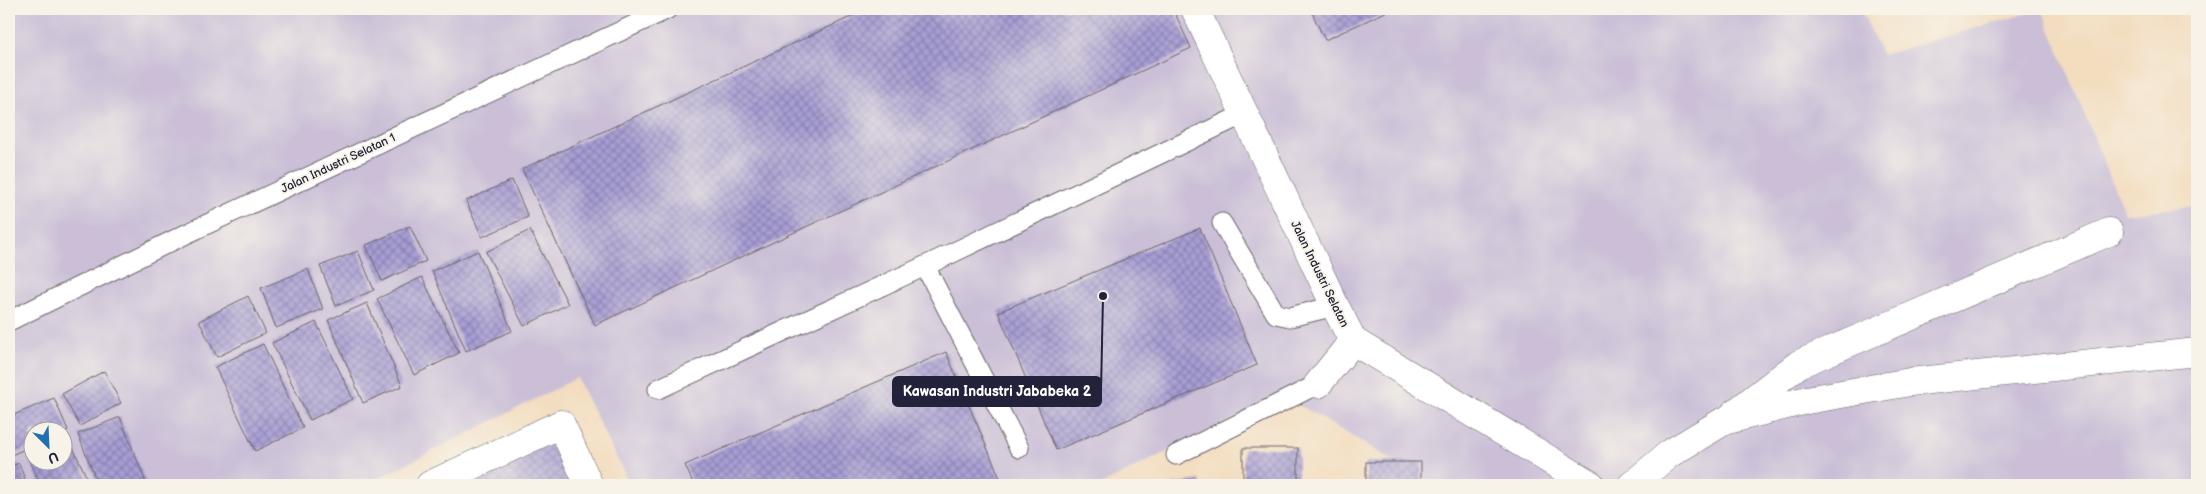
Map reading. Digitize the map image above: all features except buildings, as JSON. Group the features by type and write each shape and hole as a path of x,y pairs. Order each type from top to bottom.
{"street":[{"name":"Jalan Industri Selatan","path":"1195,9 1353,341 1590,485"},
{"path":"1632,485 1669,454 1724,421 1799,364 2109,232"},
{"path":"1318,384 1353,341"},
{"path":"1724,421 1807,400 1910,382 2197,352"},
{"path":"430,485 561,424 589,485"}],"lane":[{"name":"Jalan Industri Selatan 1","path":"9,321 186,234 668,9"},
{"path":"658,388 925,266 1244,114"},
{"path":"1222,223 1276,314 1290,316 1335,306"},
{"path":"925,266 1019,448"},
{"path":"1176,455 1318,384"}],"shaded area":[{"path":"9,9 1861,9 1882,55 2042,9 2125,214 2197,206 2197,485 1823,485 1822,483 1808,485 1435,485 1282,395 1100,485 630,485 577,378 365,485 9,485"}],"place":[{"name":"Kawasan Industri Jababeka 2","path":"1103,296"}]}
